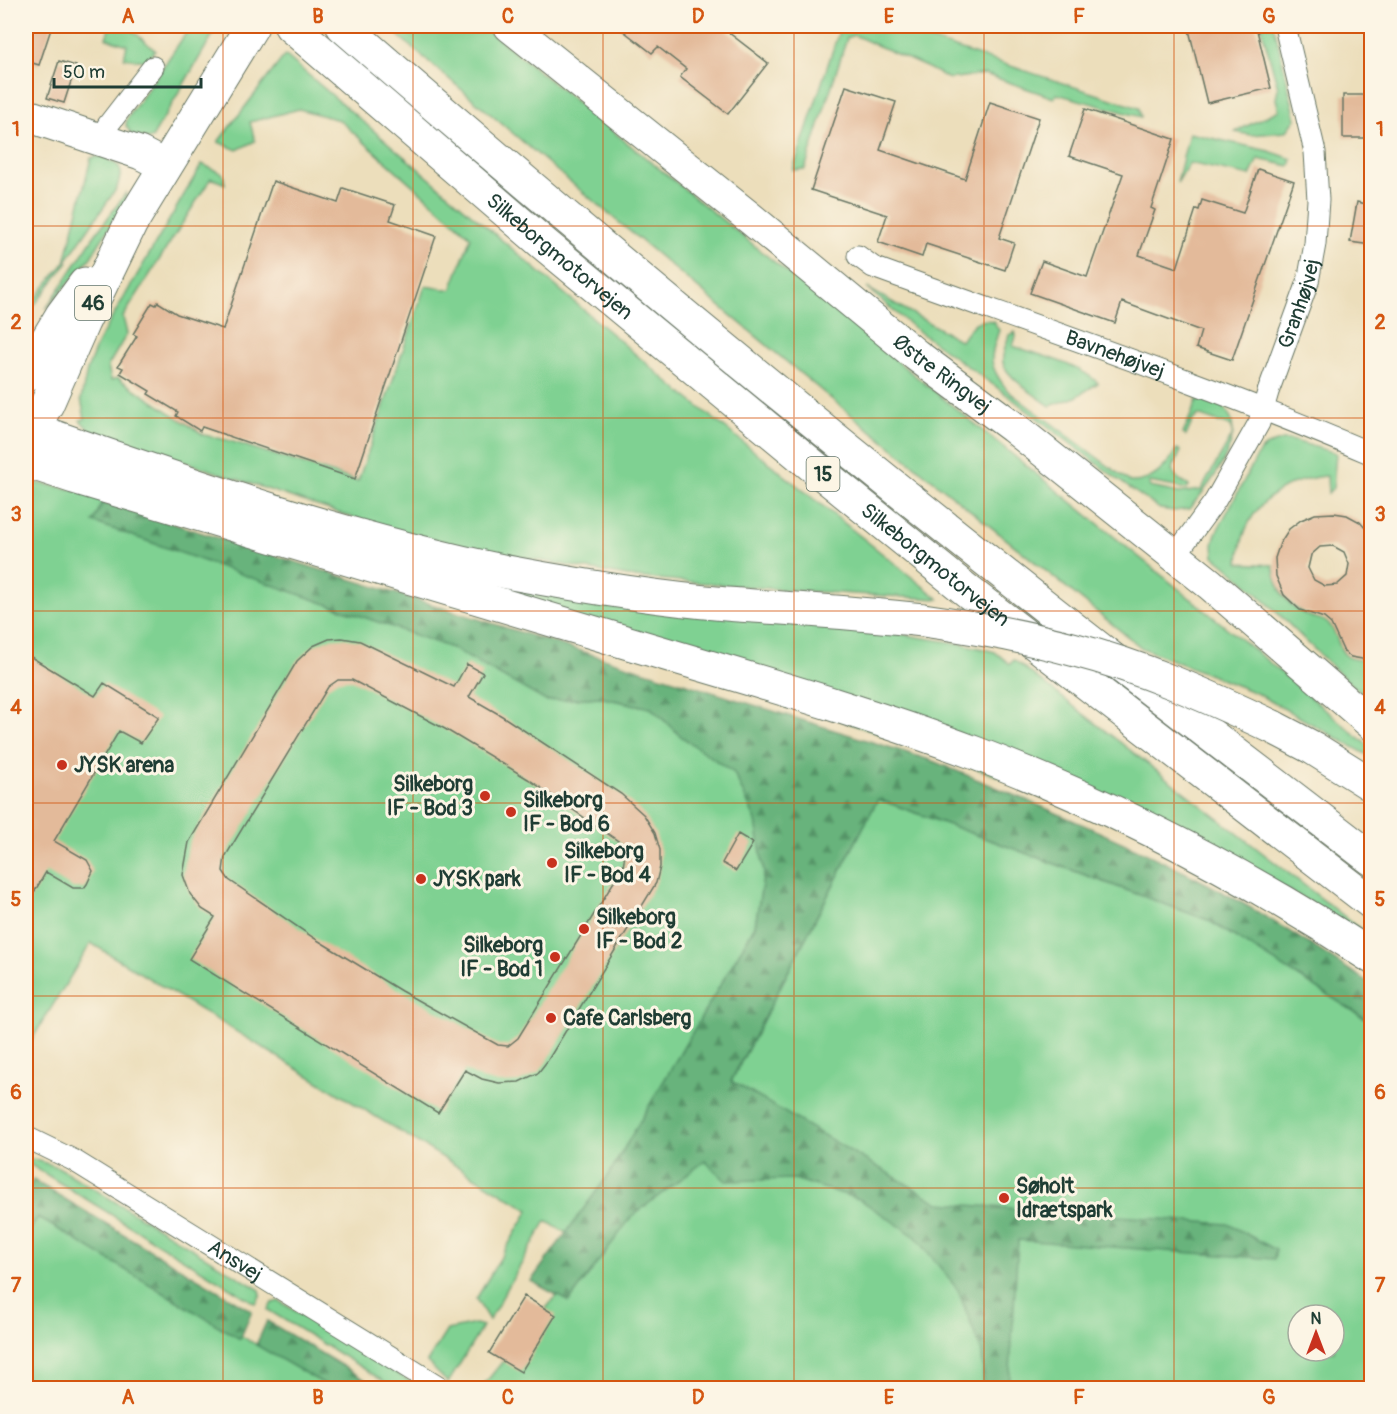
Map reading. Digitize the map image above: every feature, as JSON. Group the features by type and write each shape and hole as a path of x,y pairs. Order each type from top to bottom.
{"main road":[{"name":"46","path":"27,438 47,404 83,322 131,223 252,26"},
{"name":"Silkeborgmotorvejen","path":"291,26 544,244 813,466 970,593 1371,903"},
{"name":"Silkeborgmotorvejen","path":"343,26 591,237 867,464 1054,614 1371,859"},
{"name":"Østre Ringvej","path":"510,26 732,203 916,355 1013,427 1210,584 1371,724"},
{"path":"26,115 140,153 165,166"},
{"name":"46","path":"26,375 62,315 131,223"},
{"path":"27,438 169,489 247,510 343,531 441,558 524,575 642,594 724,604 923,620 1001,632 1072,649 1113,661 1193,691 1273,727 1313,748 1371,785"},
{"path":"27,438 74,477 819,700 975,753 1078,796 1179,843 1314,919 1371,957"}],"street":[{"name":"Granhøjvej","path":"1174,557 1215,501 1259,423 1308,282 1315,244 1318,200 1316,152 1285,26"},
{"path":"100,140 108,125 153,67"},
{"name":"Bavnehøjvej","path":"858,256 873,267 1263,408 1371,454"},
{"name":"Ansvej","path":"26,1137 73,1160 441,1389"}],"green space":[{"path":"110,26 137,26 133,31 155,50 146,61 124,58 127,45 106,38"},
{"path":"191,26 218,26 152,138 132,135 126,126 127,119"},
{"path":"387,26 481,26 1264,658 1371,748 1371,757 1256,693 1142,648 829,397"},
{"path":"844,26 888,26 1139,108 1141,117 1057,94 1054,98 985,74 949,79 854,35 847,38 805,169 793,170 840,28"},
{"path":"1261,26 1274,26 1296,119 1286,132 1251,135 1235,132 1279,110 1276,99 1278,88"},
{"path":"285,55 674,387 939,599 788,590 633,577 480,550 381,527 89,430 80,420 85,419 81,399 87,370 99,340 202,164 223,174 225,184 211,178 123,317 127,334 108,366 111,380 118,378 204,435 358,481 425,286 451,290 471,237 339,120 299,109 250,122 255,141 237,150 218,142"},
{"path":"1189,133 1269,151 1292,159 1290,166 1258,159 1250,176 1189,163 1177,183"},
{"path":"102,156 119,166 121,173 117,188 66,261 68,262 26,316 26,310 65,262 91,158"},
{"path":"126,193 126,201 91,257 46,309 93,238"},
{"path":"867,288 961,341 977,322 993,321 999,330 993,349 992,362 997,375 1008,391 1130,482 1146,480 1158,473 1177,449 1181,451 1172,470 1176,477 1189,486 1186,489 1149,482 1150,487 1179,493 1201,490 1232,436 1224,460 1189,509 1174,511 1160,509 914,328"},
{"path":"1015,332 1013,346 1069,365 1098,383 1076,397 1050,406 1010,375 1003,363 1003,353 1009,335"},
{"path":"1204,399 1223,407 1231,418 1232,432 1230,426 1198,415 1193,420 1186,436 1183,434 1197,400"},
{"path":"1291,440 1336,453 1333,488 1328,493 1327,476 1309,479 1292,484 1265,502 1247,528 1241,544 1239,563 1273,565 1280,589 1294,607 1311,617 1326,622 1336,635 1340,648 1349,657 1371,660 1371,701 1214,556 1213,545 1216,533 1260,451 1268,445"},
{"path":"26,481 105,495 94,522 452,648 546,701 599,697 651,708 682,737 734,773 757,821 764,873 755,926 609,1175 566,1233 546,1221 489,1320 476,1299 529,1210 91,943 26,1049"},
{"path":"103,502 930,760 1064,816 1196,878 1241,902 1328,956 1371,984 1371,1022 1208,920 878,799 731,1081 939,1203 1228,1224 1276,1250 1274,1259 1018,1240 1009,1388 984,1388 982,1353 958,1290 916,1237 859,1199 794,1179 726,1181 705,1161 632,1216 569,1302 531,1281 609,1174 755,926 764,873 756,821 734,773 682,737 651,708 599,697 546,701 452,648 93,522"},
{"path":"363,550 963,644 995,652 1010,664 1014,660 1371,937 1236,861"},
{"name":"Søholt Idrætspark","path":"878,799 1208,920 1371,1022 1371,1388 481,1388 731,1082"},
{"path":"32,1159 58,1167 260,1290 261,1294 256,1304 26,1162"},
{"path":"33,1180 252,1311 240,1339 38,1217 26,1237 26,1192"},
{"path":"37,1217 331,1388 26,1388 26,1237"},
{"path":"279,1301 421,1388 395,1388 268,1310 272,1303"},
{"path":"267,1321 379,1388 331,1388 256,1345"},
{"path":"476,1324 483,1326 448,1383 427,1362 447,1330"}],"building":[{"path":"26,26 52,26 39,65 26,61"},
{"path":"617,26 720,26 768,63 728,114 680,77 686,69 658,47 652,53"},
{"path":"1188,26 1256,26 1271,88 1207,103"},
{"path":"59,61 76,66 64,103 47,98"},
{"path":"846,86 896,102 880,150 965,179 990,102 1039,118 999,238 1014,243 1005,270 926,244 922,257 878,242 887,215 811,190"},
{"path":"1343,95 1371,95 1371,138 1343,138"},
{"path":"1085,109 1174,139 1151,208 1155,210 1139,255 1177,268 1196,209 1199,210 1202,200 1243,213 1258,169 1294,181 1232,360 1196,348 1201,331 1122,302 1115,323 1030,293 1042,261 1087,277 1123,174 1069,156"},
{"path":"273,181 338,203 343,188 395,205 390,220 436,236 355,479 202,427 200,431 176,416 178,412 148,394 150,391 120,373 123,368 118,366 137,336 133,334 152,303 156,305 158,302 177,314 223,329"},
{"path":"1357,202 1371,205 1371,245 1350,242"},
{"path":"1315,514 1347,515 1360,522 1371,535 1371,658 1351,657 1344,652 1331,624 1324,618 1300,610 1284,595 1276,576 1275,558 1280,543 1289,529","holes":["1333,546 1344,552 1349,564 1347,576 1337,585 1325,586 1314,580 1308,568 1311,555 1320,547"]},
{"path":"342,638 360,641 454,687 467,664 483,673 469,697 621,794 644,815 655,833 660,850 660,867 656,883 538,1073 519,1082 499,1083 482,1079 465,1070 438,1113 189,959 215,917 202,909 190,894 183,875 189,842 297,661 313,646 329,639","holes":["338,680 352,680 445,729 528,779 621,843 625,854 623,867 518,1038 508,1046 498,1045 401,991 314,938 229,880 223,871 225,857 328,687"]},
{"name":"JYSK arena","path":"26,654 95,696 104,683 159,717 141,743 119,731 54,841 87,860 93,871 87,884 84,888 73,888 46,872 26,906"},
{"path":"738,834 753,843 736,871 722,863"},
{"path":"524,1296 556,1315 521,1372 489,1353"}],"place":[{"name":"JYSK arena","path":"62,765"},
{"name":"Silkeborg IF - Bod 3","path":"485,796"},
{"name":"Silkeborg IF - Bod 6","path":"511,812"},
{"name":"Silkeborg IF - Bod 4","path":"552,863"},
{"name":"JYSK park","path":"421,879"},
{"name":"Silkeborg IF - Bod 2","path":"584,929"},
{"name":"Silkeborg IF - Bod 1","path":"555,957"},
{"name":"Cafe Carlsberg","path":"551,1018"},
{"name":"Søholt Idrætspark","path":"1004,1198"}]}
